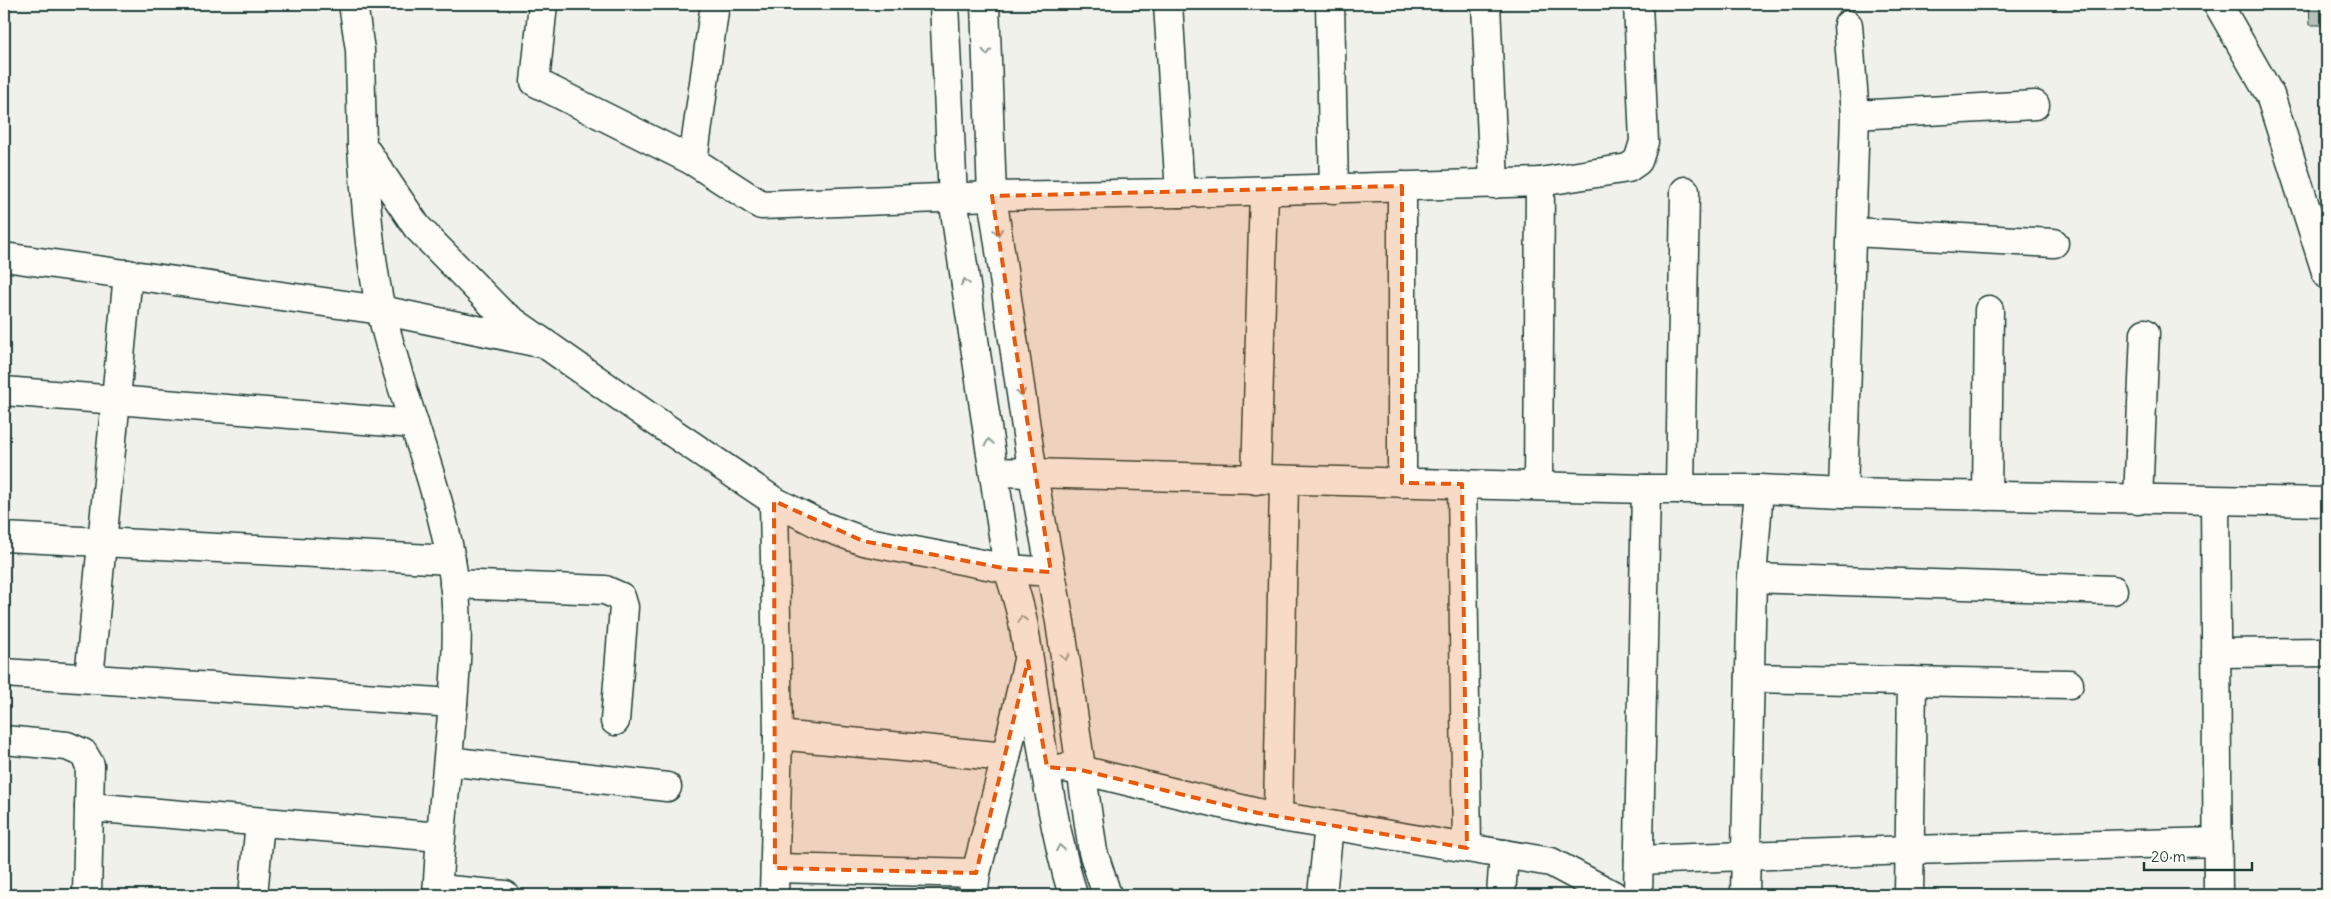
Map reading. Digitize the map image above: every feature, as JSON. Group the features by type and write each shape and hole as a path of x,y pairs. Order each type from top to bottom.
{"street":[{"path":"353,4 360,50 362,146 369,244 381,310 435,489 453,572 458,646 440,837 437,892 505,895"},
{"path":"543,4 535,82 693,161 761,205 992,196 1264,191 1494,184 1540,182 1628,168 1638,161 1644,142 1638,4"},
{"path":"693,161 716,4"},
{"path":"944,4 953,198 1008,569 1024,627 1062,858 1073,895"},
{"path":"985,4 992,196 1033,475 1060,622 1092,852 1107,895"},
{"path":"1168,4 1180,193"},
{"path":"1330,4 1334,189"},
{"path":"1486,4 1494,184"},
{"path":"2218,4 2270,95 2327,275"},
{"path":"1843,493 1853,232 1855,115 1848,25"},
{"path":"1855,115 2035,105"},
{"path":"362,146 417,226 501,313 774,501 823,526 863,541 1008,569 1051,572"},
{"path":"1538,486 1540,182"},
{"path":"1402,186 1402,483"},
{"path":"1256,480 1264,191"},
{"path":"1680,489 1685,191"},
{"path":"1853,232 2054,243"},
{"path":"4,256 381,310 546,344"},
{"path":"89,678 128,274"},
{"path":"1987,496 1989,310"},
{"path":"2138,500 2145,333"},
{"path":"4,390 414,424"},
{"path":"994,472 1033,475 1646,489 1758,489 1843,493 2215,502 2327,502"},
{"path":"1278,816 1284,481"},
{"path":"1462,484 1467,848"},
{"path":"1638,895 1646,489"},
{"path":"1745,895 1752,578 1758,489"},
{"path":"774,501 778,735 774,895"},
{"path":"2215,502 2218,895"},
{"path":"4,537 102,542 453,572 605,590 621,597 624,607 615,721"},
{"path":"1752,578 2113,590"},
{"path":"2216,653 2327,652"},
{"path":"775,868 975,884 1028,660"},
{"path":"4,672 453,703"},
{"path":"1750,678 2069,684"},
{"path":"1909,895 1912,681"},
{"path":"778,735 1006,757"},
{"path":"4,740 67,746 83,753 90,765 87,895"},
{"path":"448,761 667,788"},
{"path":"1047,767 1081,770 1278,816 1551,862 1614,895"},
{"path":"89,807 440,837"},
{"path":"253,895 260,822"},
{"path":"1322,895 1329,825"},
{"path":"1639,860 1910,850 2217,842"},
{"path":"1501,895 1504,854"}],"highlighted area":[{"path":"1402,186 1402,483 1462,484 1467,848 1258,813 1081,770 1047,767 1028,661 976,873 775,868 774,501 863,541 1008,569 1051,572 992,196"}],"building":[{"path":"2309,4 2327,4 2327,25 2310,25"}]}
